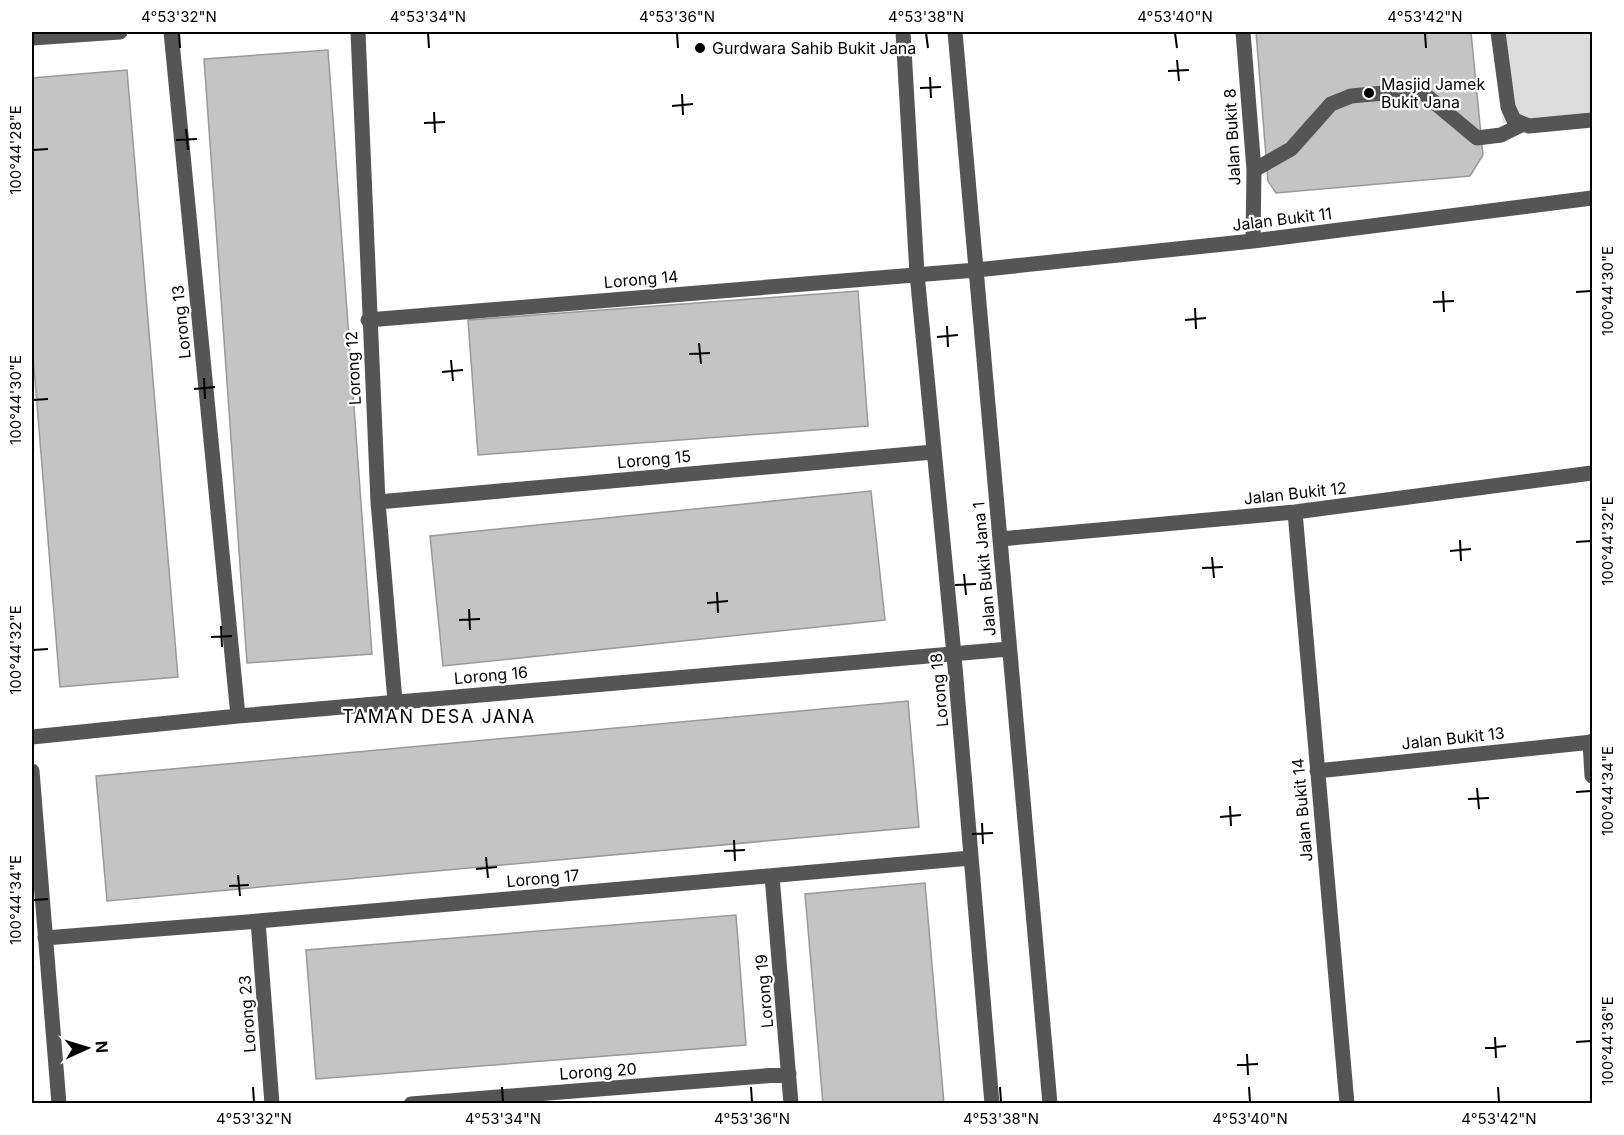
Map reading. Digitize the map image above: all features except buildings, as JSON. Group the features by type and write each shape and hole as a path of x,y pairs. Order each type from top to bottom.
{"street":[{"path":"32,38 120,32"},
{"name":"Lorong 13","path":"171,32 238,716"},
{"name":"Lorong 12","path":"358,32 368,320 378,502 395,701"},
{"name":"Lorong 18","path":"903,32 917,274 954,655 992,1104"},
{"name":"Jalan Bukit Jana 1","path":"955,32 1050,1104"},
{"name":"Jalan Bukit 8","path":"1243,32 1254,170 1253,241"},
{"path":"1498,32 1508,107 1514,120 1523,124 1543,126 1593,120"},
{"path":"1254,170 1292,149 1331,104 1351,96 1406,91 1423,93 1477,138 1501,135 1523,124"},
{"name":"Jalan Bukit 11","path":"917,274 1253,241 1593,198"},
{"name":"Lorong 14","path":"368,320 917,274"},
{"name":"Lorong 15","path":"378,502 933,452"},
{"name":"Jalan Bukit 12","path":"1000,540 1295,512 1593,473"},
{"name":"Jalan Bukit 14","path":"1295,512 1347,1104"},
{"name":"Lorong 16","path":"32,738 395,701 1010,649"},
{"path":"1591,742 1593,776"},
{"name":"Jalan Bukit 13","path":"1317,771 1591,742"},
{"path":"32,771 59,1104"},
{"name":"Lorong 17","path":"45,938 971,858"},
{"name":"Lorong 19","path":"772,876 791,1104"},
{"name":"Lorong 23","path":"258,921 272,1104"},
{"name":"Lorong 20","path":"411,1104 789,1074"}],"shaded area":[{"path":"1493,32 1592,32 1592,114 1503,123"}],"place":[{"name":"Gurdwara Sahib Bukit Jana","path":"700,48"},
{"name":"Masjid Jamek Bukit Jana","path":"1369,93"}],"district":[{"name":"TAMAN DESA JANA","path":"439,717"}]}
